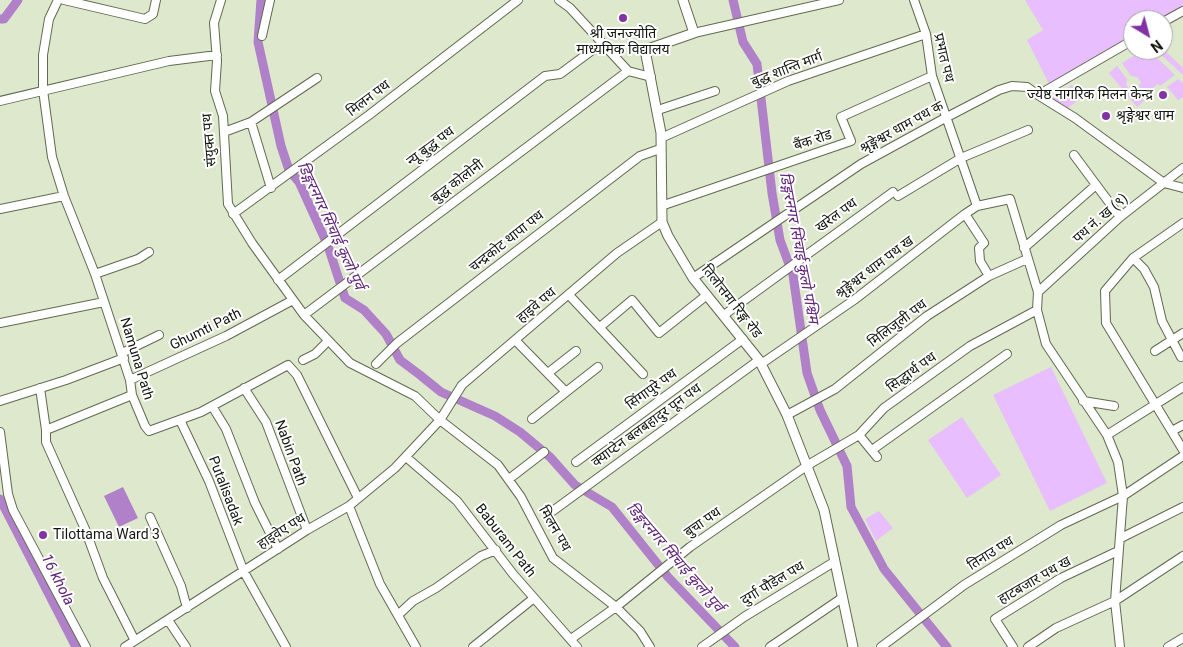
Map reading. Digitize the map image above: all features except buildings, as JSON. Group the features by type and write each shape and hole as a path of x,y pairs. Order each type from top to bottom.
{"street":[{"name":"Namuna Path","path":"58,0 49,19 43,55 43,90 52,158 64,196 95,274 123,356 132,394 145,426 149,431 180,420 212,406 288,365 297,375 358,498"},
{"path":"64,0 145,20 153,14 156,0"},
{"name":"संयुक्त पथ","path":"221,0 214,22 217,55 215,91 223,116 228,204 268,267 304,315"},
{"path":"262,36 270,0"},
{"name":"मिलन पथ","path":"233,214 306,162 518,0"},
{"path":"559,0 628,71 651,77"},
{"path":"683,0 694,32"},
{"path":"662,222 664,205 661,138 658,110 645,50 694,32 840,0"},
{"name":"प्रभात पथ","path":"914,0 926,34 932,76 977,206"},
{"name":"बुद्ध शान्ति मार्ग","path":"661,138 788,81 926,34"},
{"name":"न्यू बुद्ध पथ","path":"278,280 545,76 560,74 602,43"},
{"path":"1038,96 1123,46"},
{"path":"0,100 169,61 217,55"},
{"name":"बुद्ध कोलोनी","path":"304,315 628,71"},
{"name":"बैंक रोड","path":"664,205 851,141 841,117 932,76"},
{"path":"224,132 250,122 317,78"},
{"name":"श्रृङ्गेश्वर धाम पथ क","path":"693,278 861,164 999,90 1012,86 1027,87 1038,96 1075,118 1164,183"},
{"path":"658,110 715,91"},
{"path":"250,122 274,186"},
{"name":"खरेल पथ","path":"724,315 896,194 961,158 1028,130"},
{"name":"चन्द्रकोट थापा पथ","path":"376,364 393,347 640,156 660,148"},
{"path":"1074,155 1120,217"},
{"name":"पथ नं. ख (९)","path":"1038,292 1120,217 1183,168"},
{"path":"1164,183 1183,188"},
{"path":"1024,248 1096,185"},
{"path":"0,209 64,196"},
{"path":"977,206 1010,200 1038,292 1037,310 1046,344 1107,435 1118,462 1123,496 1115,601 1120,647"},
{"name":"श्रृङ्गेश्वर धाम पथ ख","path":"760,362 801,337 854,300 977,206"},
{"path":"965,214 984,243 979,248 980,260 988,276"},
{"name":"तिलोत्तमा रिङ्ग रोड","path":"662,222 668,236 693,278 760,362 788,416 824,510 853,647"},
{"name":"हाइवे पथ","path":"440,420 462,385 617,253 662,222"},
{"path":"1183,223 1133,258 1106,291 1106,322 1183,450"},
{"path":"95,274 138,259 149,252"},
{"name":"मिलिजुली पथ","path":"788,416 835,389 927,316 988,276 1027,258"},
{"path":"1133,258 1144,269 1154,287 1162,321 1181,356"},
{"path":"569,295 643,374"},
{"path":"600,327 632,300 659,333 707,295"},
{"name":"Ghumti Path","path":"130,380 226,336 292,300"},
{"path":"0,323 104,302"},
{"name":"सिद्धार्थ पथ","path":"808,465 857,436 884,408 970,346 1037,310"},
{"path":"304,315 350,363 415,396 440,420"},
{"path":"1155,351 1183,333"},
{"path":"0,401 40,388 123,356 159,335"},
{"name":"सिंगापुरे पथ","path":"576,462 743,339"},
{"path":"515,340 566,392"},
{"path":"303,360 314,354 328,341"},
{"path":"548,373 576,351"},
{"path":"872,450 1007,354"},
{"name":"क्याप्टेन बलबहादुर पून पथ","path":"550,513 760,362"},
{"path":"532,420 598,367"},
{"path":"1107,435 1183,387"},
{"path":"40,388 46,442 85,529 102,578 134,639"},
{"name":"Nabin Path","path":"244,388 266,422 306,530"},
{"path":"46,430 132,394"},
{"path":"1083,401 1114,406"},
{"path":"212,406 226,429 255,503 278,549"},
{"name":"Putalisadak","path":"180,420 209,481 244,572 286,647"},
{"name":"मिलन पथ","path":"440,420 498,465 509,479 553,558 600,592 640,631 650,647"},
{"name":"हाइवेए पथ","path":"125,647 134,639 244,572 306,530 349,506 395,468 440,420"},
{"path":"1172,431 1183,426"},
{"path":"0,432 8,494 13,510 86,647"},
{"path":"857,436 877,457"},
{"path":"509,479 544,452"},
{"name":"तिनाउ पथ","path":"882,647 922,615 1061,525 1123,496 1183,456"},
{"name":"Baburam Path","path":"406,457 458,501 534,598 577,647"},
{"name":"बुचा पथ","path":"571,639 616,607 690,547 808,465"},
{"path":"349,506 380,584 416,647"},
{"path":"1121,538 1183,507"},
{"path":"150,517 181,586 187,608"},
{"path":"398,615 413,601 436,588 470,563 496,550"},
{"name":"हाटबजार पथ ख","path":"1013,647 995,619 1061,578 1118,551"},
{"path":"1028,647 1056,628 1115,601 1183,556"},
{"name":"दुर्गा पौडेल पथ","path":"704,645 737,622 834,562"},
{"path":"473,647 534,598"},
{"path":"770,647 842,598"},
{"path":"168,620 186,647"},
{"path":"1168,647 1183,638"}],"shaded area":[{"path":"1025,0 1183,0 1183,11 1173,16 1173,10 1123,10 1123,45 1049,84 1027,40 1043,30"},
{"path":"1173,58 1183,68 1183,75 1167,60"},
{"path":"1127,60 1159,60 1175,75 1160,86 1158,84 1150,90 1153,94 1148,98 1139,86 1141,82 1137,77 1131,76 1122,63"},
{"path":"1117,66 1127,79 1126,85 1130,90 1135,90 1144,101 1137,107 1109,73"},
{"path":"1178,79 1183,83 1183,97 1178,100 1167,87"},
{"path":"1072,85 1081,98 1064,111 1048,101"},
{"path":"1051,367 1107,483 1050,511 993,395"},
{"path":"962,417 1001,475 967,498 928,440"},
{"path":"123,487 138,518 119,527 104,496"},
{"path":"879,511 893,528 876,541 865,519"}],"waterway":[{"name":"16 khola","path":"0,19 4,19 18,0"},
{"name":"डिङ्गरनगर सिंचाई कुलो पुर्व","path":"261,0 258,42 281,146 289,170 299,182 328,246 345,298 364,310 386,334 400,360 441,392 495,416 520,432 550,457 575,485 612,507 668,577 735,647"},
{"name":"डिङ्गरनगर सिंचाई कुलो पश्चिम","path":"733,0 743,42 757,64 772,193 780,240 793,275 807,373 820,410 847,466 851,507 884,569 947,647"},
{"name":"16 khola","path":"0,499 76,647"}],"place":[{"name":"श्री जनज्योति माध्यमिक विद्यालय","path":"623,18"},
{"name":"ज्येष्ठ नागरिक मिलन केन्द्र","path":"1163,95"},
{"name":"श्रृङ्गेश्वर धाम","path":"1106,116"},
{"name":"Tilottama Ward 3","path":"43,535"}]}
